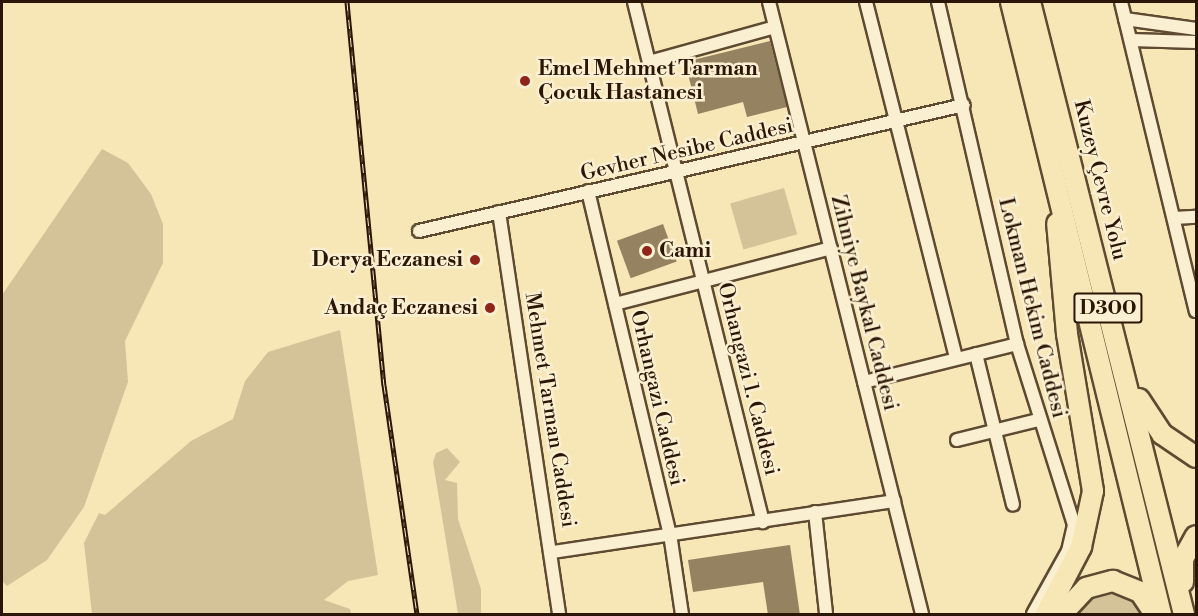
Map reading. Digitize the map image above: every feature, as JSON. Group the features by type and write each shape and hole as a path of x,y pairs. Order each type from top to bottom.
{"highway":[{"name":"Kuzey Çevre Yolu","path":"1011,2 1161,615"},
{"name":"Kuzey Çevre Yolu","path":"1030,2 1185,615"},
{"path":"1046,615 1081,547 1094,491 1063,300 1055,182"},
{"path":"1094,253 1112,292 1143,410 1162,434 1197,457"},
{"path":"1185,615 1182,565 1197,536"},
{"path":"1062,615 1080,592 1113,581 1140,592 1155,615"}],"street":[{"name":"Orhangazi 1. Caddesi","path":"634,2 763,522"},
{"name":"Zihniye Baykal Caddesi","path":"769,2 922,615"},
{"path":"866,2 956,358"},
{"name":"Lokman Hekim Caddesi","path":"938,2 964,105 1017,344 1038,420 1074,525 1068,551 1033,615"},
{"path":"1121,2 1197,311"},
{"path":"1125,19 1197,29"},
{"path":"649,62 775,27"},
{"path":"1131,40 1197,42"},
{"name":"Gevher Nesibe Caddesi","path":"419,231 588,191 676,175 804,144 896,118 964,105"},
{"name":"Orhangazi Caddesi","path":"588,191 670,534 682,615"},
{"name":"Mehmet Tarman Caddesi","path":"499,212 560,615"},
{"path":"1174,218 1197,217"},
{"path":"615,304 831,249"},
{"path":"864,382 1017,344"},
{"path":"976,354 1012,505"},
{"path":"957,440 1038,420"},
{"path":"552,552 894,501"},
{"path":"815,512 826,615"}],"shaded area":[{"path":"102,149 128,163 151,194 163,224 163,263 125,341 128,382 84,507 47,560 7,586 2,581 2,295"},
{"path":"784,188 797,234 743,250 730,203"},
{"path":"340,330 378,575 348,581 324,600 350,609 351,614 92,614 84,543 99,513 105,515 191,441 233,419 245,381 268,352"},
{"path":"447,448 460,462 445,480 457,483 458,519 481,589 481,614 458,614 433,462 436,453"},
{"path":"1121,587 1149,614 1068,614 1079,600"}],"building":[{"path":"770,41 787,107 747,117 743,102 698,114 685,62"},
{"name":"Cami","path":"663,224 677,262 631,278 617,241"},
{"path":"790,545 800,615 768,615 763,582 693,592 688,560"}],"railway":[{"path":"347,2 384,385 417,614"}],"place":[{"name":"Emel Mehmet Tarman Çocuk Hastanesi","path":"525,81"},
{"name":"Cami","path":"647,251"},
{"name":"Derya Eczanesi","path":"475,260"},
{"name":"Andaç Eczanesi","path":"490,308"}]}
